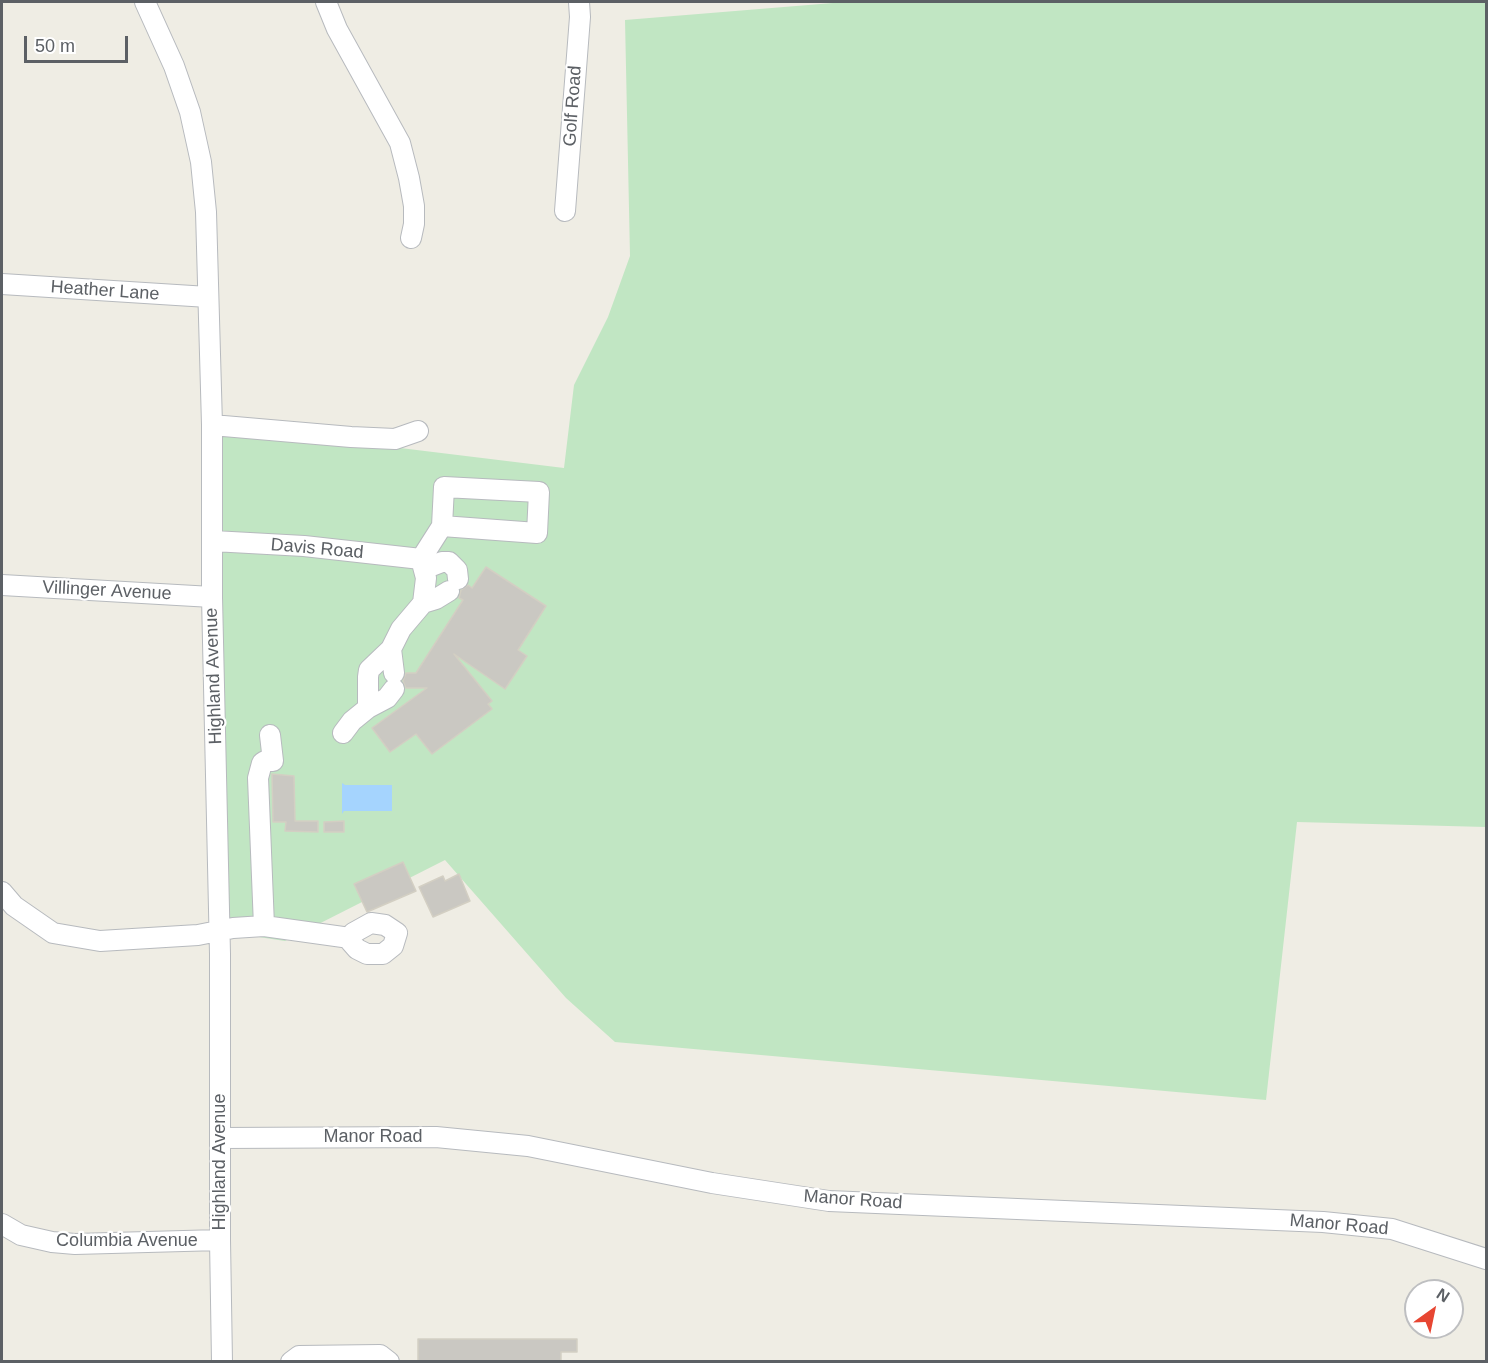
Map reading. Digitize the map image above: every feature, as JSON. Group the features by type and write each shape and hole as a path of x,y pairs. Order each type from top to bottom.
{"street":[{"name":"Highland Avenue","path":"145,2 180,82 196,137 206,212 212,425 212,597 219,931 222,1362"},
{"path":"326,2 337,29 400,143 414,206 411,238"},
{"name":"Golf Road","path":"565,211 580,17 579,2"},
{"name":"Heather Lane","path":"2,284 208,297"},
{"path":"212,425 393,439 418,431"},
{"path":"368,708 369,670 391,649 401,629 423,603 426,578 423,564 442,526 444,487 538,492 537,533 442,526"},
{"name":"Davis Road","path":"213,541 304,546 423,564 447,562 456,569 453,585 436,599 423,603"},
{"name":"Villinger Avenue","path":"2,585 212,597"},
{"path":"343,733 352,721 368,708 387,698 394,681 391,649"},
{"path":"264,926 258,778 262,763 273,761 270,735"},
{"path":"2,892 14,906 53,933 100,940 198,935 233,928 264,926 350,938"},
{"name":"Manor Road","path":"220,1138 436,1137 528,1146 712,1183 829,1201 1323,1222 1392,1229 1486,1259"},
{"name":"Columbia Avenue","path":"2,1224 21,1235 64,1243 220,1240"},
{"path":"291,1362 299,1356 380,1355 389,1362"}],"green space":[{"path":"845,2 1486,2 1486,827 1297,822 1266,1100 615,1042 566,998 445,860 285,941 219,931 212,425 564,468 574,385 608,317 630,256 625,20"}],"water":[{"path":"342,783 345,785 392,785 392,811 344,811 342,814"}],"building":[{"path":"486,567 546,606 518,650 527,656 505,689 454,654 492,701 488,704 492,709 432,754 416,734 390,752 372,728 427,688 406,688 403,681 406,673 416,673 463,600 459,598 461,590 468,585 472,588"},
{"path":"272,774 294,776 295,821 318,821 318,832 285,831 286,822 273,822"},
{"path":"344,821 344,832 324,832 324,822"},
{"path":"403,862 416,891 367,912 354,884"},
{"path":"459,874 470,901 433,917 419,887 443,876 445,881"},
{"path":"418,1339 577,1339 577,1352 561,1352 561,1362 418,1362"}]}
